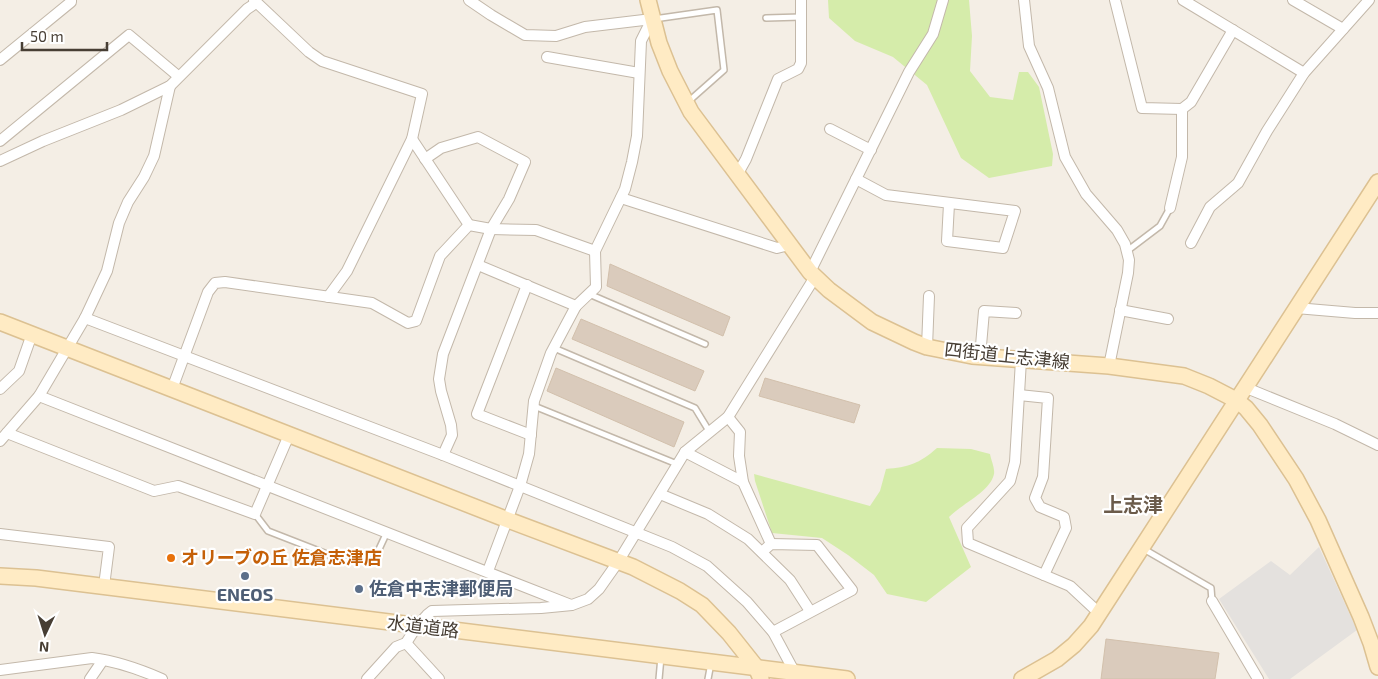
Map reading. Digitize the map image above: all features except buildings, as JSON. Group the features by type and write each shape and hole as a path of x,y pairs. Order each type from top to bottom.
{"street":[{"path":"0,60 71,2 71,0"},
{"path":"470,0 525,35 556,36 585,27 652,19"},
{"name":"四街道上志津線","path":"648,0 659,43 691,112 812,275 872,322 914,342 953,353 980,357 1108,366 1184,376 1209,386 1240,393 1246,408 1260,425 1296,479 1318,520 1361,617 1378,667"},
{"path":"737,175 746,159 778,79 798,69 800,63 801,0"},
{"path":"367,679 396,647 406,643 417,626 432,612 572,605 588,599 599,589 618,562 685,452 728,417 812,275 856,179 909,72 933,34 943,0"},
{"path":"1024,0 1029,46 1048,88 1065,157 1086,194 1117,230 1127,251 1129,260 1128,273 1108,366"},
{"path":"1115,0 1142,108 1182,109 1191,102 1233,30"},
{"path":"1183,0 1304,73"},
{"path":"1293,0 1342,30"},
{"path":"1191,243 1210,207 1238,183 1267,131 1304,73 1369,0"},
{"path":"0,161 121,110 170,86 255,2 322,62 422,94 412,139 347,271 328,298"},
{"path":"488,571 520,486 529,454 534,401 554,348 576,306 596,287 595,250 621,198 632,162 636,136 641,41 652,19"},
{"path":"16,155 0,143 129,35 178,76"},
{"path":"547,57 639,74"},
{"path":"0,441 38,396 85,318 107,271 119,223 128,202 154,156 170,86"},
{"path":"1170,208 1182,157 1182,109"},
{"path":"830,129 871,150"},
{"path":"425,159 441,148 478,138 525,162 509,199 491,229 441,360 439,379 451,424 452,435 444,455"},
{"path":"412,139 469,226 491,229 536,230 595,250"},
{"path":"856,179 886,195 1015,211 1003,248 946,241 949,204"},
{"path":"1022,679 1045,667 1074,645 1099,613 1378,182"},
{"path":"621,198 777,248 789,245"},
{"path":"172,389 208,292 215,283 225,282 372,303 408,323 416,321 440,256 469,226"},
{"path":"478,265 576,306"},
{"path":"527,285 477,414 532,435"},
{"path":"927,346 930,296"},
{"path":"1296,308 1378,313"},
{"path":"1120,310 1168,319"},
{"path":"980,357 984,311 1016,313"},
{"path":"85,318 444,455 672,547 707,566 747,602 773,632 794,672"},
{"path":"0,322 658,579 702,605 729,633 758,673"},
{"path":"0,389 19,371 32,334"},
{"path":"1021,360 1015,462 1010,481 967,528 968,543 1070,586 1099,613"},
{"path":"1240,393 1335,424 1378,445"},
{"path":"1019,395 1048,398 1043,477 1035,498 1040,507 1064,517 1066,528 1044,575"},
{"path":"38,396 572,605"},
{"path":"728,417 740,432 739,456 743,482 771,544"},
{"path":"7,432 154,491 178,486 254,514 289,435"},
{"path":"685,452 743,482"},
{"path":"660,494 708,514 748,539 790,580 810,611"},
{"path":"0,534 109,547 104,586"},
{"path":"762,552 771,544 817,545 852,590 773,632"},
{"name":"水道道路","path":"0,576 104,586 711,662 758,673 794,672 847,679"},
{"path":"1212,600 1258,679"},
{"path":"406,643 439,679"},
{"path":"0,670 92,658 141,670 162,679"},
{"path":"90,679 103,660"}],"lane":[{"path":"652,19 717,10 724,70 686,103"},
{"path":"766,18 801,17"},
{"path":"1127,251 1160,226 1170,208"},
{"path":"588,294 705,344"},
{"path":"554,348 695,408 709,431"},
{"path":"534,406 677,464"},
{"path":"254,514 268,531 344,561 374,560 387,532"},
{"path":"1141,547 1211,588 1212,600"},
{"path":"659,679 662,657"},
{"path":"708,679 711,662"}],"green space":[{"path":"828,0 969,0 972,36 970,71 990,97 1013,100 1019,72 1028,72 1039,87 1053,154 1052,166 989,178 961,158 927,85 893,57 855,41 829,18"},
{"path":"937,448 971,449 990,454 994,474 982,492 949,517 971,567 926,602 887,594 874,575 822,538 772,533 754,474 870,506 880,491 886,469 913,464 925,458"}],"shaded area":[{"path":"1319,547 1357,630 1290,679 1269,679 1219,599 1271,561 1290,575"}],"place":[{"name":"オリーブの丘 佐倉志津店","path":"171,558"},
{"name":"ENEOS","path":"245,576"},
{"name":"佐倉中志津郵便局","path":"359,589"}],"district":[{"name":"上志津","path":"1133,505"}]}
